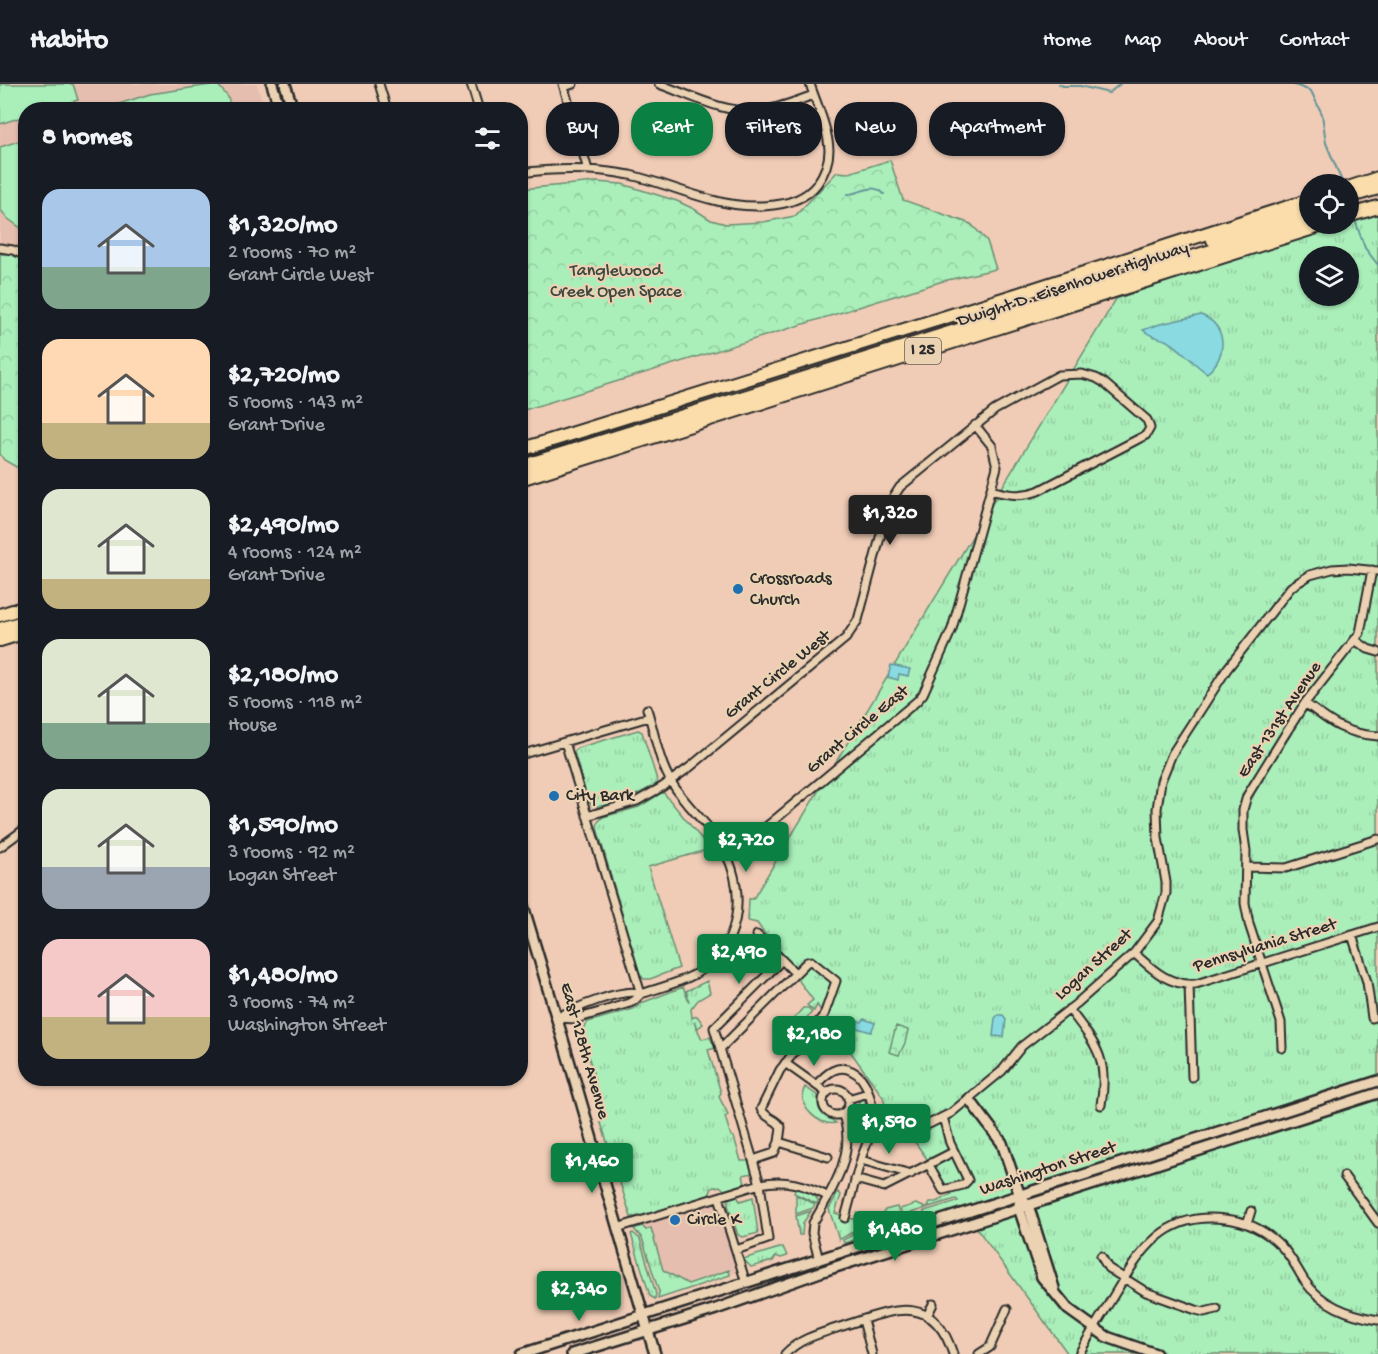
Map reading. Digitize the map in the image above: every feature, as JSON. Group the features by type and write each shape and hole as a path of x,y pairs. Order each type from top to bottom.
{"highway":[{"path":"1364,197 1378,178"},
{"path":"1364,197 1378,188"},
{"path":"1364,197 1378,199"},
{"name":"Dwight D. Eisenhower Highway","path":"528,448 1299,205"},
{"path":"528,456 1299,213"},
{"path":"528,464 1299,223"},
{"name":"Dwight D. Eisenhower Highway","path":"528,476 1299,233"},
{"path":"0,615 18,609"},
{"path":"0,621 18,615"},
{"path":"0,629 18,623"},
{"path":"0,640 18,634"}],"main road":[{"path":"272,84 278,102"},
{"path":"285,84 291,102"},
{"name":"East 128th Avenue","path":"528,922 655,1354"},
{"name":"Washington Street","path":"522,1354 1378,1081"},
{"name":"Washington Street","path":"572,1354 1378,1093"},
{"path":"969,1099 1002,1143 1020,1196 1039,1270 1046,1282 1068,1309 1094,1328 1107,1336 1156,1354"},
{"path":"819,1260 823,1271"}],"street":[{"path":"379,84 385,102"},
{"path":"471,84 476,102"},
{"path":"573,84 563,85 588,170"},
{"path":"659,84 724,107 747,111 771,108 814,95"},
{"path":"528,172 588,170 631,175 709,200 734,204 790,203 809,192 820,179 827,165 829,148 827,136 810,84"},
{"path":"0,248 18,252"},
{"name":"Grant Circle West","path":"587,816 637,801 670,781 719,743 853,630 858,620 884,520 893,495 995,410 1059,375 1082,374 1096,378 1148,420 1150,428 1146,435 1038,491 1015,496 991,490"},
{"name":"Grant Circle East","path":"726,853 760,832 923,694 952,629 997,467 992,446 975,425"},
{"name":"Logan Street","path":"873,1121 882,1125 910,1126 928,1124 943,1117 1002,1071 1022,1046 1134,953 1158,921 1166,893 1158,838 1157,809 1161,782 1172,754 1227,669 1291,588 1301,580 1323,570 1339,568 1375,570"},
{"name":"East 131st Avenue","path":"1282,1048 1281,1022 1245,903 1246,851 1242,821 1245,800 1305,703 1360,633 1375,570"},
{"path":"1355,640 1378,652"},
{"path":"1305,703 1337,727 1360,735 1378,736"},
{"path":"528,753 648,713 670,781 726,853 738,893 733,932 724,949 713,962 695,975 641,994 630,1003 576,1019 557,1018"},
{"path":"565,742 641,994"},
{"path":"0,847 18,834"},
{"path":"1246,867 1286,868 1378,839"},
{"name":"Pennsylvania Street","path":"1134,953 1162,977 1189,985 1205,983 1378,927"},
{"path":"757,935 795,973"},
{"path":"1352,935 1367,982 1371,1018"},
{"path":"736,1250 768,1239 760,1184 714,1028 782,960"},
{"path":"720,1049 807,962 811,961 836,981 824,1015 785,1063 761,1109 765,1116 777,1122 781,1127 779,1142 774,1153 753,1160"},
{"path":"1189,985 1192,1077"},
{"path":"557,1018 572,1009 630,991 641,994"},
{"path":"1069,1009 1093,1041 1100,1057 1104,1081 1101,1105"},
{"path":"785,1063 827,1092"},
{"path":"817,1084 829,1072 847,1068 861,1077 868,1093 873,1121 845,1218"},
{"path":"834,1089 842,1090 849,1099 847,1108 842,1113 832,1113 826,1109 824,1099 827,1092 834,1089"},
{"path":"849,1099 868,1093"},
{"path":"819,1260 811,1229 840,1174 848,1148 848,1136 842,1113"},
{"path":"929,1165 943,1190 963,1185 968,1180 953,1152 943,1117"},
{"path":"779,1142 828,1156"},
{"path":"855,1179 884,1187 953,1152"},
{"path":"861,1160 911,1174"},
{"path":"1344,1176 1378,1223"},
{"path":"617,1228 760,1184 786,1181 827,1196"},
{"path":"719,1197 746,1283"},
{"path":"1247,1224 1251,1211"},
{"path":"1080,1354 1143,1249 1172,1227 1204,1218 1219,1218 1247,1224 1268,1235 1282,1247 1310,1288 1321,1298 1350,1314 1378,1320"},
{"path":"1101,1256 1108,1268 1146,1292 1204,1312 1217,1309"},
{"path":"927,1316 933,1304"},
{"path":"784,1354 802,1340 863,1320 903,1310 927,1316 938,1324 953,1354"},
{"path":"979,1354 990,1347 1007,1310"},
{"path":"863,1320 872,1354"}],"shaded area":[{"path":"0,84 257,84 263,102 18,102 18,248 0,242"},
{"path":"724,1199 746,1269 680,1293 660,1283 643,1226"}],"green space":[{"path":"0,84 73,84 78,100 18,102 18,118 0,124"},
{"path":"217,84 229,102 125,102 150,94"},
{"path":"18,141 18,226 0,209 0,147"},
{"name":"Tanglewood Creek Open Space","path":"890,160 903,200 971,224 987,241 996,269 943,281 528,409 528,188 596,182 622,184 677,201 711,220 726,224 763,222 795,216 837,172 849,173"},
{"path":"1378,208 1378,1354 1068,1354 963,1209 844,1243 843,1240 854,1234 914,1214 921,1218 924,1211 958,1201 956,1199 928,1207 930,1202 936,1202 952,1194 895,1114 887,1112 883,1097 832,1029 833,1027 817,1005 814,1011 807,1005 813,1000 757,923 748,921 749,899 753,899 1116,299 1304,234 1359,234 1359,215"},
{"path":"0,254 12,254 18,258 18,468 4,460 0,454"},
{"path":"638,730 642,732 658,783 610,805 593,806 588,800 574,752 578,748"},
{"path":"663,792 710,849 648,867 679,968 644,979 640,975 597,828 598,822 603,817 639,807"},
{"path":"740,943 747,945 745,954 739,964 725,971 722,969"},
{"path":"707,981 710,993 698,1000 691,1009 692,1018 697,1016 703,1024 698,1028 694,1022 702,1039 710,1037 715,1048 708,1050 721,1093 719,1096 728,1115 725,1117 741,1161 749,1161 753,1173 743,1175 745,1184 724,1190 720,1186 712,1188 709,1195 639,1217 631,1217 601,1123 594,1076 581,1031 588,1022 633,1009 644,1002 683,987 689,1002 686,991"},
{"path":"803,1008 808,1008 812,1012 798,1028 791,1022"},
{"path":"896,1026 908,1030 899,1055 889,1052"},
{"path":"786,1027 794,1034 786,1043 777,1045 775,1042"},
{"path":"805,1087 818,1096 822,1114 836,1123 822,1121 810,1113 803,1100"},
{"path":"859,1100 865,1101 868,1125 864,1134 854,1132 853,1112"},
{"path":"796,1188 813,1194 818,1200 817,1204 794,1193"},
{"path":"838,1192 841,1195 835,1213 841,1215 841,1218 854,1219 856,1230 839,1240 829,1209"},
{"path":"796,1195 815,1204 813,1208 796,1214"},
{"path":"737,1196 740,1201 753,1197 758,1233 743,1237 738,1235 728,1205 729,1198"},
{"path":"916,1204 926,1208 902,1216 900,1209"},
{"path":"897,1207 900,1217 895,1215 892,1219 858,1230 857,1213 881,1217 885,1210"},
{"path":"811,1211 803,1223 802,1235 799,1235 796,1216"},
{"path":"642,1226 646,1230 651,1228 663,1270 688,1284 729,1270 730,1275 658,1299 659,1292 642,1238 634,1229"},
{"path":"633,1233 640,1239 656,1294 655,1299 650,1296 631,1234"},
{"path":"783,1247 787,1256 781,1258 776,1256 773,1261 751,1267 743,1259"}],"water":[{"path":"1201,315 1216,326 1222,342 1219,359 1207,373 1173,344 1143,330 1160,324"},
{"path":"891,665 910,669 908,676 899,674 898,680 888,677"},
{"path":"1003,1015 1006,1019 1004,1037 993,1036 995,1018"},
{"path":"864,1019 875,1023 871,1032 857,1028 858,1021 862,1022"}],"waterway":[{"path":"1059,84 1109,93 1120,84"},
{"path":"1292,84 1311,91 1322,114 1326,143 1339,174"},
{"path":"847,194 870,189 879,190 884,194"},
{"path":"1359,232 1365,248 1378,265"}],"place":[{"name":"Crossroads Church","path":"738,589"},
{"name":"City Bark","path":"554,796"},
{"name":"Circle K","path":"675,1220"}]}
